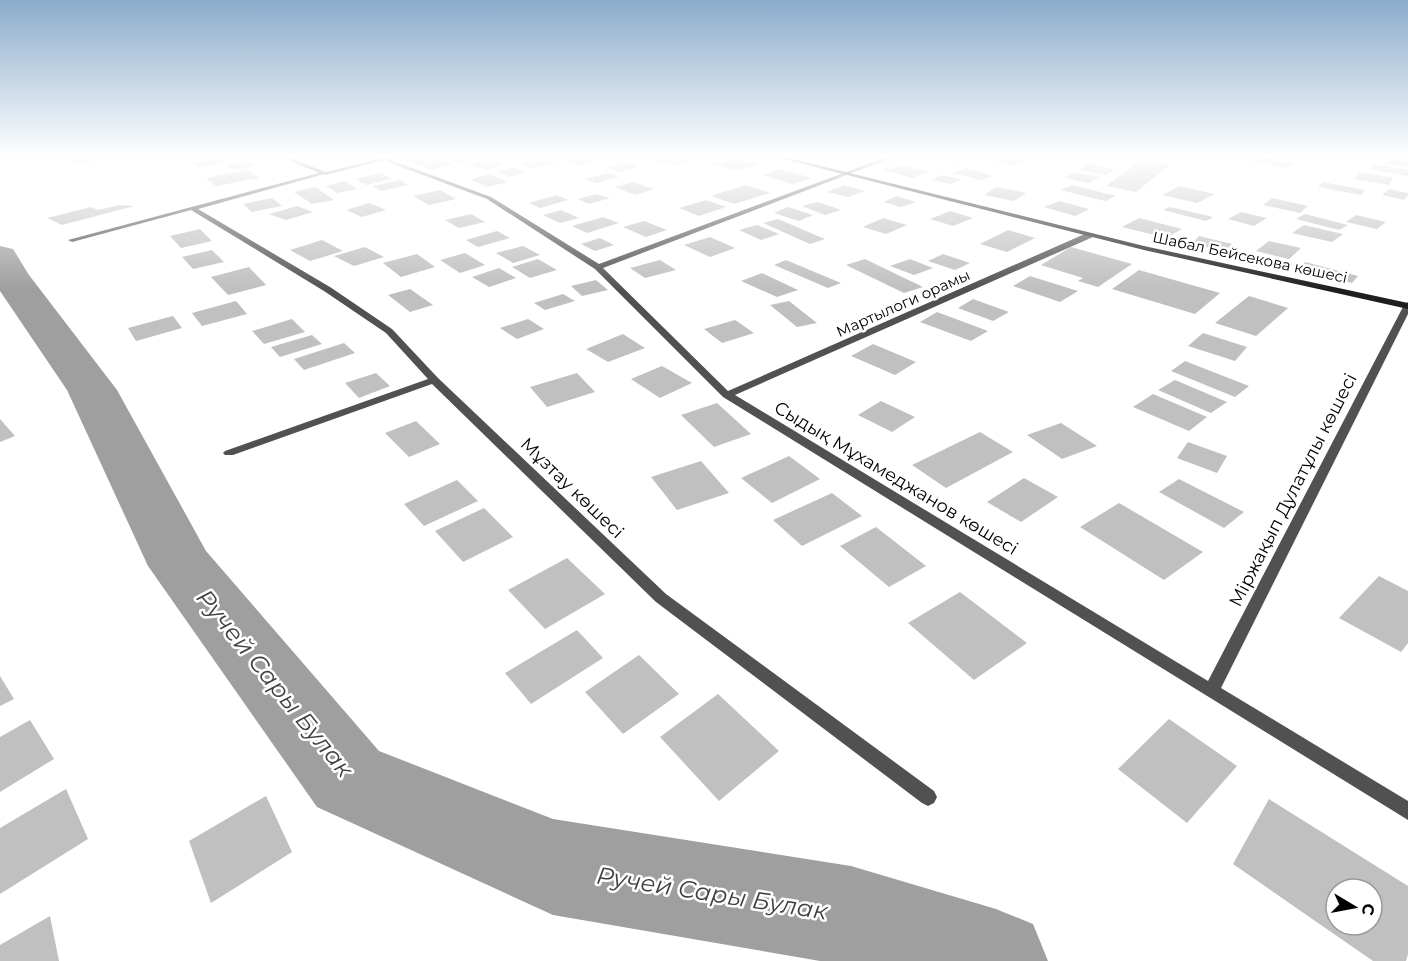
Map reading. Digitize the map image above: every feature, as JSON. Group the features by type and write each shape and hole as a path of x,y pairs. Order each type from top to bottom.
{"main road":[{"name":"Шабал Бейсекова көшесі","path":"951,200 1090,235 1408,305"}],"street":[{"path":"72,240 223,200"},
{"name":"Сыдық Мұхамеджанов көшесі","path":"492,200 598,267 727,395 1408,812"},
{"path":"598,267 779,200"},
{"name":"Мұзтау көшесі","path":"192,208 327,289 389,331 434,380 661,597 928,797"},
{"name":"Мартылоги орамы","path":"727,395 1090,235"},
{"name":"Міржақып Дулатұлы көшесі","path":"1211,691 1408,305"},
{"path":"229,453 434,380"}],"building":[{"path":"274,200 282,206 252,212 243,204"},
{"path":"306,200 334,200 312,204"},
{"path":"420,200 452,200 429,205"},
{"path":"540,200 568,200 540,208 529,203"},
{"path":"579,200 604,200 589,204"},
{"path":"706,200 726,207 699,216 679,208"},
{"path":"722,200 748,200 734,204"},
{"path":"909,200 916,202 901,207 883,202"},
{"path":"1183,200 1203,200 1197,203"},
{"path":"1270,200 1280,200 1308,206 1300,213 1263,205"},
{"path":"1059,201 1089,209 1075,216 1044,207"},
{"path":"818,202 841,210 825,215 802,206"},
{"path":"369,203 386,210 362,217 346,210"},
{"path":"119,205 134,206 62,225 47,218 91,207 98,210"},
{"path":"297,206 313,212 286,220 269,214"},
{"path":"788,207 813,215 799,221 774,213"},
{"path":"1170,207 1213,217 1206,221 1163,210"},
{"path":"561,210 579,218 560,223 543,215"},
{"path":"950,211 973,218 953,226 930,219"},
{"path":"1241,212 1267,218 1254,226 1228,219"},
{"path":"471,214 485,222 459,228 445,220"},
{"path":"1305,214 1348,225 1339,230 1296,219"},
{"path":"1356,215 1386,222 1377,229 1346,222"},
{"path":"603,217 619,223 587,233 572,226"},
{"path":"883,218 907,225 886,234 863,227"},
{"path":"1139,218 1182,229 1166,238 1122,227"},
{"path":"778,219 825,239 810,244 763,223"},
{"path":"644,221 667,230 646,237 623,227"},
{"path":"757,225 779,234 761,240 739,230"},
{"path":"1304,225 1343,234 1332,242 1292,233"},
{"path":"200,229 212,241 181,248 170,236"},
{"path":"1008,230 1035,238 1007,252 980,244"},
{"path":"497,231 510,238 478,247 466,240"},
{"path":"1199,236 1232,244 1225,251 1192,244"},
{"path":"710,237 735,248 710,257 684,245"},
{"path":"600,238 614,245 595,251 581,244"},
{"path":"322,240 343,251 310,261 290,250"},
{"path":"1269,241 1301,248 1289,259 1256,251"},
{"path":"523,246 540,255 513,263 496,253"},
{"path":"365,247 384,257 354,266 334,256"},
{"path":"1071,247 1132,264 1098,287 1078,281 1083,278 1041,265"},
{"path":"212,250 224,262 193,269 182,257"},
{"path":"465,253 485,265 460,273 440,260"},
{"path":"417,254 435,267 401,277 383,263"},
{"path":"943,254 970,263 955,270 928,261"},
{"path":"538,259 557,270 530,278 512,267"},
{"path":"865,259 923,287 904,293 846,265"},
{"path":"910,259 933,268 914,275 890,266"},
{"path":"660,260 676,270 645,278 630,268"},
{"path":"786,260 841,283 828,288 774,265"},
{"path":"1305,262 1358,276 1352,283 1298,269"},
{"path":"249,267 266,285 228,295 211,277"},
{"path":"499,268 516,278 489,287 472,277"},
{"path":"1139,270 1220,293 1195,314 1112,289"},
{"path":"762,273 798,290 777,297 741,281"},
{"path":"1030,276 1078,291 1060,302 1013,286"},
{"path":"596,280 608,290 582,296 571,286"},
{"path":"410,289 433,305 410,312 388,295"},
{"path":"563,294 575,301 545,310 534,303"},
{"path":"1249,296 1288,308 1256,336 1215,323"},
{"path":"973,299 1009,312 993,321 958,308"},
{"path":"236,301 247,314 202,326 192,313"},
{"path":"789,301 817,323 797,327 770,305"},
{"path":"937,312 988,331 971,341 920,322"},
{"path":"173,316 182,328 136,341 128,328"},
{"path":"292,319 305,332 264,344 252,331"},
{"path":"528,319 544,329 517,339 500,328"},
{"path":"735,320 754,333 722,343 704,329"},
{"path":"1203,333 1247,347 1235,361 1188,346"},
{"path":"623,334 645,348 608,362 586,349"},
{"path":"312,335 322,344 280,357 271,347"},
{"path":"344,343 355,353 304,370 294,359"},
{"path":"873,344 916,362 895,375 851,356"},
{"path":"1185,361 1249,386 1235,397 1171,371"},
{"path":"662,366 692,383 660,398 631,379"},
{"path":"376,373 390,386 359,398 345,383"},
{"path":"577,373 595,392 547,407 530,387"},
{"path":"1175,380 1227,402 1211,413 1158,390"},
{"path":"1153,394 1207,417 1189,431 1133,407"},
{"path":"881,401 915,417 892,432 858,415"},
{"path":"717,403 751,434 714,447 681,415"},
{"path":"0,419 15,436 0,442"},
{"path":"416,421 440,444 409,457 385,433"},
{"path":"1061,423 1097,446 1062,459 1027,435"},
{"path":"980,432 1013,452 946,488 912,465"},
{"path":"1188,442 1227,456 1217,473 1177,458"},
{"path":"789,456 820,479 772,503 741,478"},
{"path":"701,461 729,493 677,510 651,477"},
{"path":"1024,478 1058,497 1021,522 987,502"},
{"path":"1179,479 1244,512 1224,528 1159,492"},
{"path":"457,480 478,501 424,526 404,504"},
{"path":"832,493 862,516 802,546 773,520"},
{"path":"1119,503 1203,552 1164,580 1080,527"},
{"path":"484,508 513,537 463,562 435,531"},
{"path":"876,527 926,566 889,587 840,546"},
{"path":"567,558 605,594 545,629 508,590"},
{"path":"1379,576 1408,591 1408,643 1401,652 1339,618"},
{"path":"960,592 1027,643 974,680 908,623"},
{"path":"577,630 603,658 531,704 505,673"},
{"path":"639,655 679,694 623,734 585,692"},
{"path":"0,676 14,699 0,706"},
{"path":"718,694 779,751 719,801 660,737"},
{"path":"1169,719 1237,766 1187,823 1118,769"},
{"path":"30,720 54,759 0,792 0,737"},
{"path":"66,789 88,839 0,894 0,828"},
{"path":"266,796 292,852 211,903 189,841"},
{"path":"1269,799 1408,886 1408,954 1406,961 1373,961 1338,937 1384,937 1384,877 1324,877 1324,927 1233,864"},
{"path":"50,916 59,961 0,961 0,945"}],"waterway":[{"name":"Ручей Сары Булак","path":"0,257 11,278 92,390 181,566 348,779 553,867 851,916 996,961"}]}
